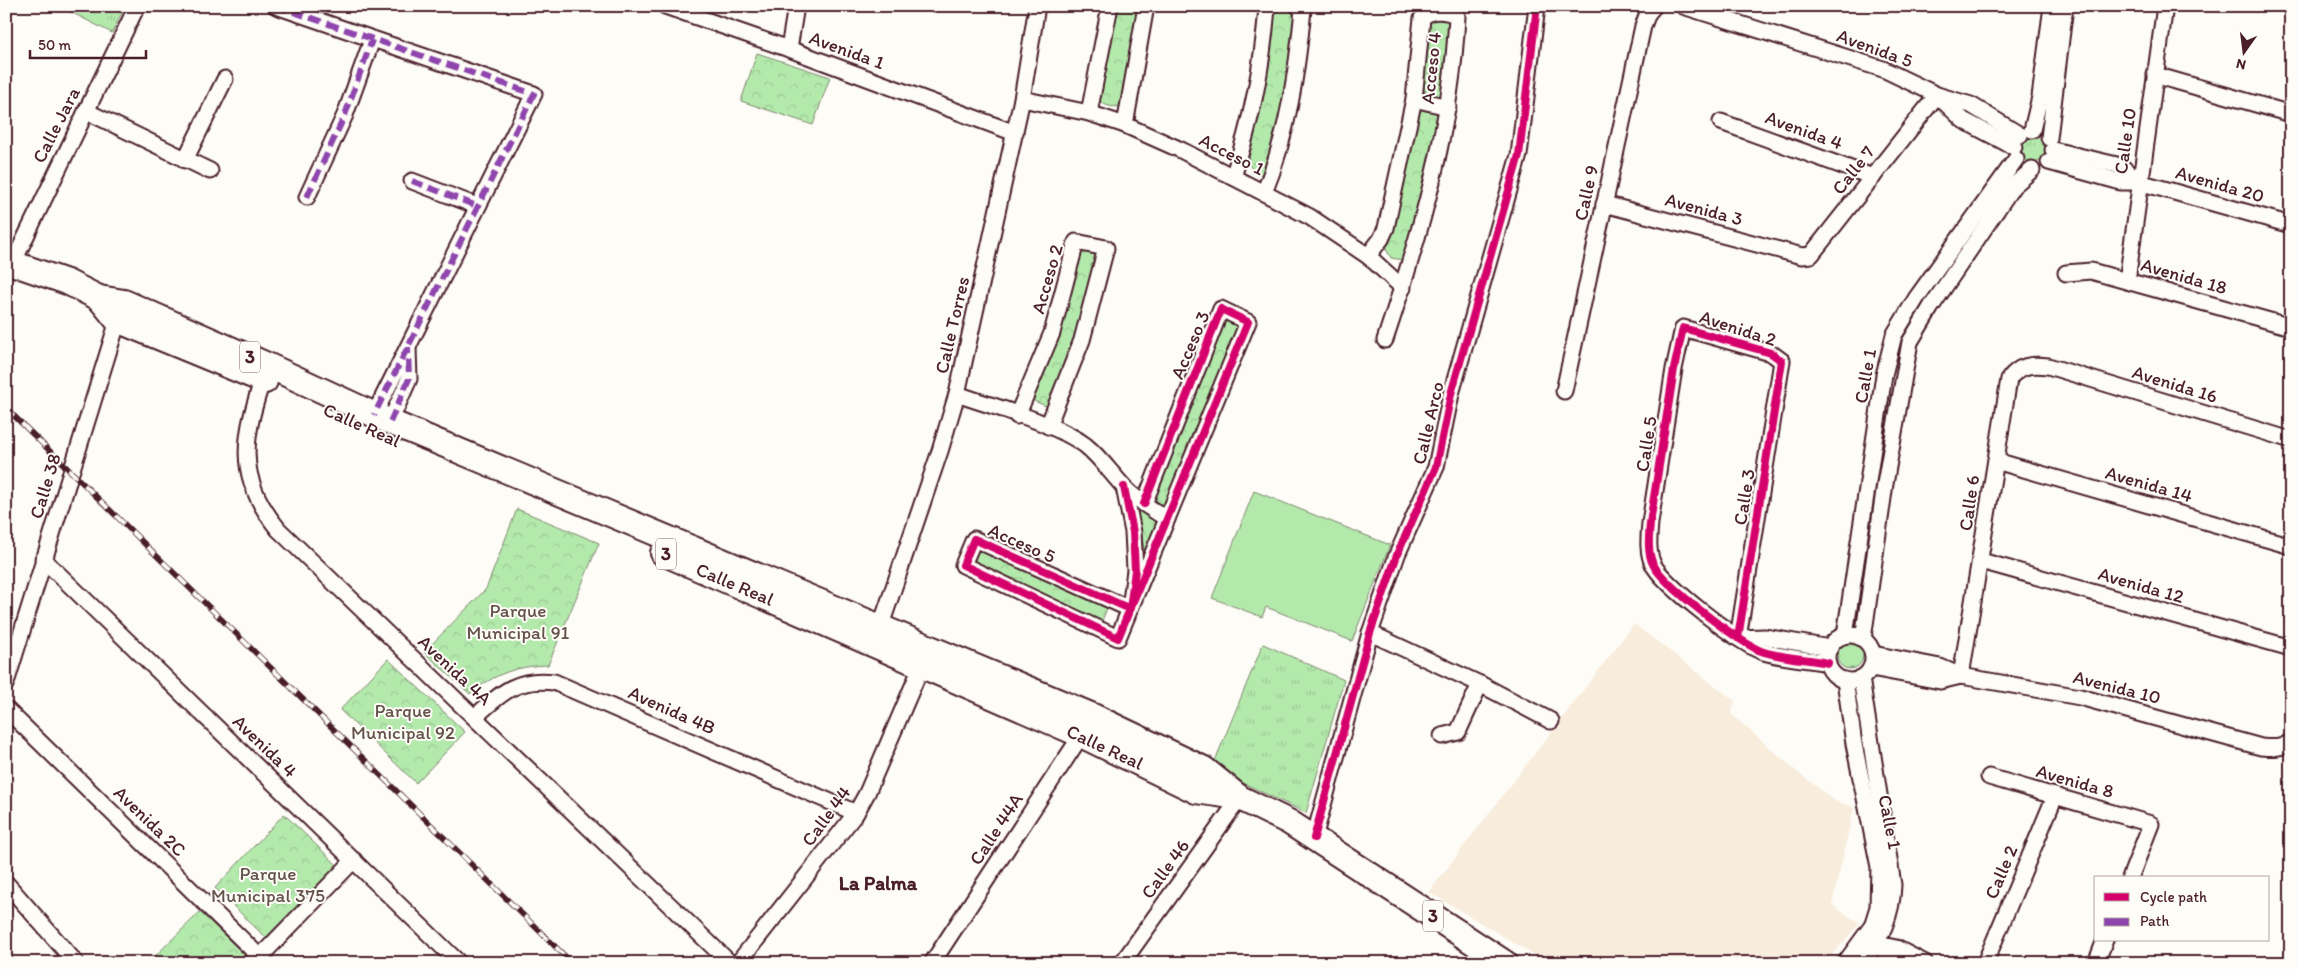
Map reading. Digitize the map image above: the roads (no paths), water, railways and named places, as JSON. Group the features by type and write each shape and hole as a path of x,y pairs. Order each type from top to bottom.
{"main road":[{"name":"Calle Real","path":"10,262 67,282 121,311 265,373 382,419 1087,725 1196,791 1240,798 1289,822 1505,963"},
{"name":"Calle Real","path":"265,373 379,433 878,635"}],"street":[{"name":"Calle Jara","path":"10,262 137,6"},
{"path":"276,6 534,94 408,344 409,379 382,419"},
{"name":"Avenida 1","path":"665,6 1015,133"},
{"path":"789,50 796,6"},
{"name":"Calle Torres","path":"878,635 940,451 957,394 1015,133 1037,6"},
{"path":"1089,113 1110,6"},
{"path":"1125,125 1146,6"},
{"path":"1233,177 1258,90 1267,8 1269,6"},
{"path":"1264,193 1271,176 1294,88 1303,9 1298,6"},
{"name":"Calle Arco","path":"1314,838 1370,633 1397,555 1436,467 1451,394 1519,155 1537,6"},
{"name":"Calle 9","path":"1564,391 1643,26 1648,13 1654,6"},
{"name":"Avenida 5","path":"1683,6 1883,69 1937,95 1963,120 2020,143"},
{"path":"2032,170 2020,165 2020,143 2040,97 2052,6"},
{"path":"2051,150 2065,6"},
{"name":"Calle 10","path":"2127,281 2139,182 2165,6"},
{"name":"Acceso 4","path":"1368,256 1381,239 1386,228 1414,99 1422,18 1426,14 1435,11 1451,13 1457,16 1448,106 1438,154 1403,288 1385,340"},
{"path":"307,197 345,115 372,40"},
{"path":"2155,74 2291,114"},
{"path":"185,160 225,79"},
{"name":"Calle 7","path":"1793,253 1811,255 1937,95"},
{"name":"Acceso 1","path":"1022,99 1089,113 1125,125 1181,150 1310,218 1368,256 1403,288"},
{"path":"1414,99 1448,106"},
{"path":"86,111 210,171"},
{"name":"Avenida 4","path":"1721,122 1874,177"},
{"name":"Avenida 20","path":"2020,143 2044,133 2051,150 2120,182 2139,182 2291,225"},
{"name":"Calle 1","path":"1846,635 1890,347 1894,335 2020,143"},
{"name":"Calle 1","path":"1862,639 1885,484 1910,342 1931,307 2013,186 2032,170 2038,169 2051,150"},
{"path":"412,181 478,206"},
{"name":"Avenida 3","path":"1604,204 1793,253"},
{"name":"Acceso 2","path":"1017,416 1052,333 1076,242 1106,248 1082,340 1048,426"},
{"name":"Avenida 18","path":"2066,273 2091,271 2291,327"},
{"path":"1918,297 1931,307"},
{"name":"Acceso 3","path":"1144,504 1221,309 1248,322 1167,519"},
{"name":"Calle 38","path":"6,683 121,311"},
{"name":"Avenida 2","path":"1683,328 1771,352 1782,360"},
{"name":"Calle 5","path":"1683,328 1674,368 1650,523 1649,547 1653,565 1670,584 1738,638"},
{"name":"Calle 3","path":"1738,638 1782,360"},
{"name":"Calle 6","path":"1960,676 1981,561 2009,379 2015,371 2024,366 2033,364 2048,366"},
{"name":"Avenida 16","path":"2048,366 2291,440"},
{"name":"Avenida 4A","path":"265,373 253,411 247,464 249,478 264,512 278,529 730,963"},
{"path":"957,394 1048,426 1083,444 1114,473 1124,487 1144,504 1167,519 1130,609"},
{"name":"Avenida 14","path":"1996,461 2291,546"},
{"path":"1869,482 1885,484"},
{"path":"1124,487 1133,532 1135,570 1130,609"},
{"name":"Acceso 5","path":"974,539 1130,609 1118,638 964,565 974,539"},
{"name":"Avenida 4","path":"43,559 459,963"},
{"name":"Avenida 12","path":"1981,561 2291,648"},
{"path":"1370,633 1480,684 1552,721"},
{"path":"1846,635 1854,635 1862,639 1871,648 1868,666 1845,680 1834,674 1829,655 1833,642 1846,635"},
{"path":"1738,638 1765,636 1829,655"},
{"name":"Calle 44","path":"738,963 856,813 867,793 926,656"},
{"name":"Calle 1","path":"1868,666 1876,818"},
{"name":"Avenida 10","path":"1868,666 1940,668 1960,676 2080,697 2261,747 2275,748 2291,741"},
{"name":"Avenida 4B","path":"475,717 502,692 514,686 540,680 554,682 856,813"},
{"name":"Calle 1","path":"1845,680 1854,744 1892,870 1892,905 1887,923 1871,941 1845,963"},
{"path":"1442,736 1458,732 1480,684"},
{"name":"Avenida 2C","path":"6,709 260,961"},
{"name":"Calle 44A","path":"932,963 1087,725"},
{"name":"Avenida 8","path":"1988,777 2151,824 2131,876"},
{"name":"Calle 2","path":"1985,963 2054,796"},
{"name":"Calle 46","path":"1122,963 1240,798"},
{"path":"260,961 354,860"},
{"path":"6,883 76,963"},
{"path":"1871,941 1890,957 1902,963"},
{"path":"1871,941 1896,948 1925,963"},
{"name":"Calle 1","path":"1863,963 1871,941"},
{"path":"2096,963 2104,942"}],"railway":[{"path":"6,408 572,963"}],"district":[{"name":"La Palma","path":"878,883"}],"park label":[{"name":"Parque Municipal 91","path":"518,621"},
{"name":"Parque Municipal 92","path":"403,721"},
{"name":"Parque Municipal 375","path":"268,884"}]}
